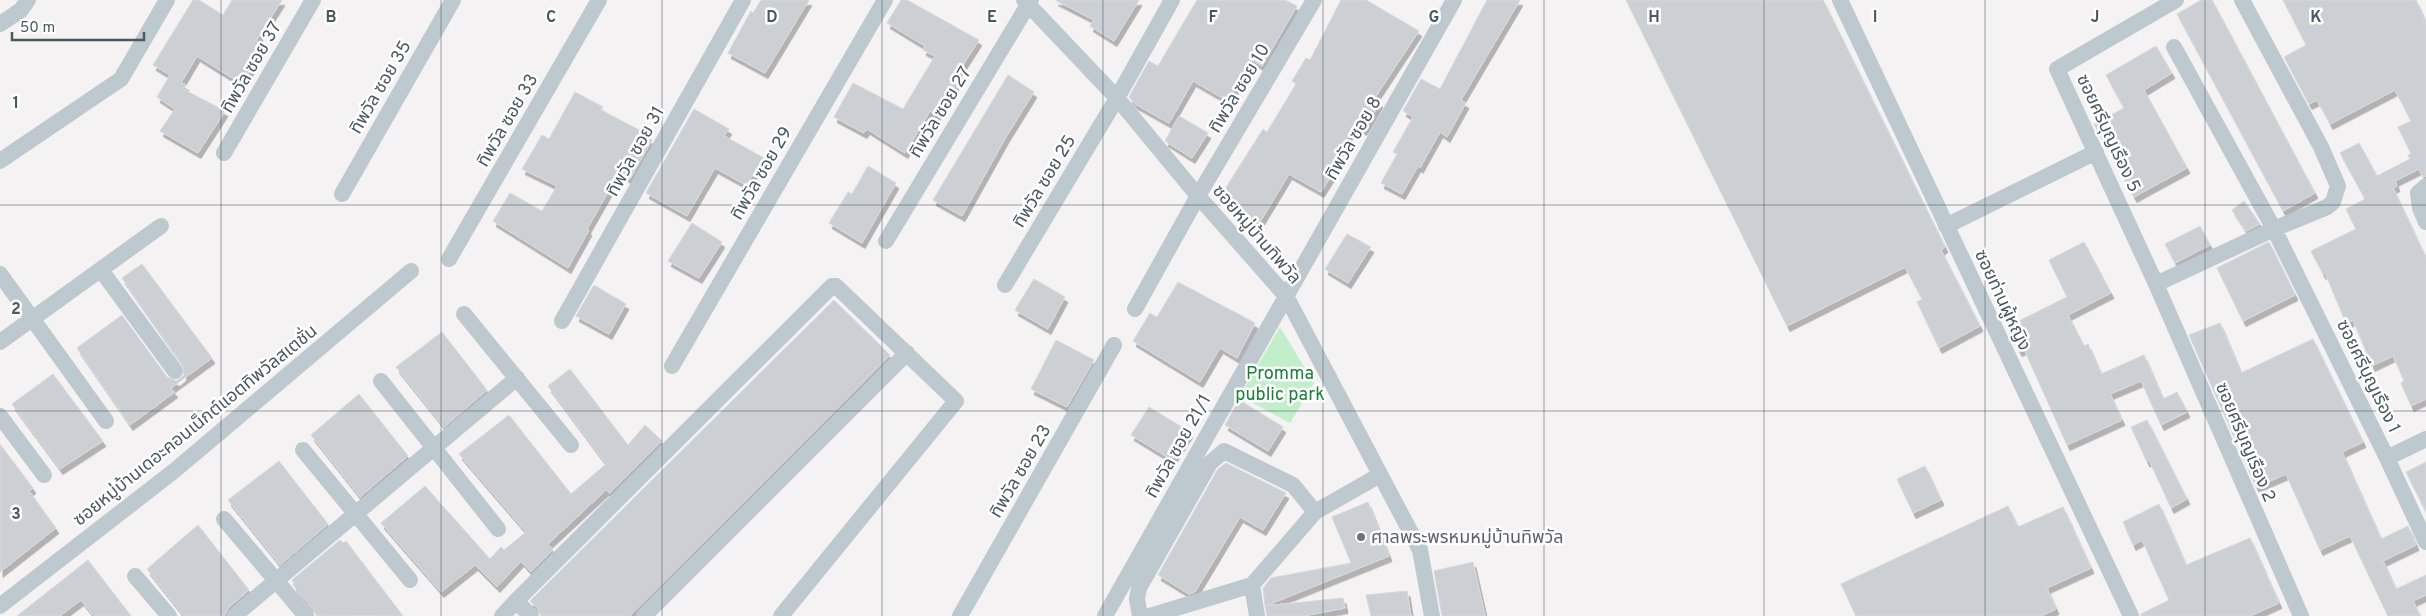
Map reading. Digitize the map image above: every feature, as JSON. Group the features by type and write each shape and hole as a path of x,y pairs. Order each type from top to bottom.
{"street":[{"path":"0,24 21,10 28,0"},
{"path":"0,161 121,79 167,0"},
{"name":"ทิพวัล ซอย 37","path":"224,153 313,0"},
{"name":"ทิพวัล ซอย 35","path":"342,194 454,0"},
{"name":"ทิพวัล ซอย 33","path":"449,259 599,0"},
{"name":"ทิพวัล ซอย 31","path":"562,321 743,0"},
{"name":"ทิพวัล ซอย 29","path":"672,366 885,0"},
{"name":"ทิพวัล ซอย 25","path":"1005,285 1117,98 1172,0"},
{"name":"ทิพวัล ซอย 10","path":"1198,196 1314,0"},
{"name":"ทิพวัล ซอย 8","path":"1286,296 1454,0"},
{"name":"ซอยท่านผู้หญิง","path":"1840,0 2132,616"},
{"name":"ซอยศรีบุญเรือง 5","path":"2156,284 2057,69 2176,0"},
{"path":"2156,284 2274,229 2327,207 2334,202 2338,186 2321,147 2242,0"},
{"name":"ซอยหมู่บ้านทิพวัล","path":"1028,1 1117,98 1198,196 1286,296 1420,550 1432,616"},
{"name":"ทิพวัล ซอย 27","path":"886,241 1028,1"},
{"name":"ซอยศรีบุญเรือง 1","path":"2174,47 2274,229 2388,458 2426,542"},
{"path":"1946,226 2096,152"},
{"path":"2426,186 2418,193 2418,200 2426,222"},
{"path":"1135,309 1198,196"},
{"path":"0,342 161,226"},
{"path":"101,270 175,372"},
{"name":"ซอยหมู่บ้านเดอะคอนเน็กต์แอตทิพวัลสเตชั่น","path":"0,606 174,472 411,271"},
{"path":"0,274 106,420"},
{"name":"ซอยศรีบุญเรือง 2","path":"2156,284 2301,616"},
{"path":"502,616 832,286 838,287 954,397 956,403 781,616"},
{"name":"ทิพวัล ซอย 21/1","path":"1105,616 1286,296"},
{"path":"464,314 571,446"},
{"name":"ทิพวัล ซอย 23","path":"960,616 1114,345"},
{"path":"644,616 907,353"},
{"path":"234,616 517,378"},
{"path":"381,381 498,529"},
{"path":"0,416 44,475"},
{"path":"2388,458 2426,439"},
{"path":"303,450 410,580"},
{"path":"1140,616 1137,599 1139,588 1210,463 1224,451 1293,485 1315,512"},
{"path":"1150,616 1252,585 1315,512 1380,475"},
{"path":"224,519 306,616"},
{"path":"135,576 169,616"},
{"path":"1252,585 1257,616"},
{"path":"516,601 531,616"}],"green space":[{"name":"Promma public park","path":"1280,327 1314,383 1290,423 1240,396"}],"building":[{"path":"193,0 199,0 223,15 232,0 282,0 256,41 264,46 242,84 197,56 181,83 186,85 183,89 225,111 198,153 160,131 175,109 157,97 170,75 153,65"},
{"path":"761,0 809,0 765,73 728,53 751,11 753,13"},
{"path":"901,0 907,0 979,40 952,82 956,84 937,115 930,111 905,153 867,129 864,133 834,117 853,83 903,109 935,56 923,50 925,46 887,23"},
{"path":"1055,0 1139,0 1114,41 1090,26 1094,20"},
{"path":"1197,0 1285,0 1297,6 1262,66 1252,60 1228,101 1193,81 1169,123 1135,104 1129,97 1149,61 1158,66"},
{"path":"1341,0 1366,0 1419,31 1374,99 1380,102 1364,130 1355,125 1331,165 1336,168 1321,192 1289,174 1260,222 1220,197 1263,129 1267,132 1296,84 1292,81 1306,58 1310,60"},
{"path":"1487,0 1520,0 1461,100 1466,103 1447,137 1440,132 1420,168 1418,166 1402,194 1381,183 1397,154 1393,152 1413,117 1403,111 1421,79 1440,89"},
{"path":"1626,0 1823,0 1945,247 1941,250 1980,326 1939,348 1917,302 1922,299 1905,267 1787,326"},
{"path":"2201,0 2212,0 2315,193 2283,211 2177,14"},
{"path":"2283,0 2416,0 2426,24 2426,176 2423,177 2419,169 2395,181 2397,186 2393,188 2426,258 2426,399 2411,406 2401,383 2404,381 2393,356 2372,366 2353,320 2346,323 2325,273 2323,274 2311,251 2356,229 2346,209 2365,199 2340,153 2359,143 2377,176 2410,159 2408,155 2411,154 2398,127 2411,121 2395,90 2330,124 2317,100 2309,104 2284,57 2306,45"},
{"path":"2156,46 2172,73 2144,90 2187,168 2134,197 2094,124 2124,108 2106,75"},
{"path":"1008,75 1034,92 1006,137 962,216 933,200"},
{"path":"575,92 603,107 601,110 645,133 643,135 652,140 630,179 619,173 587,229 589,230 568,268 493,221 510,193 542,211 557,186 522,169 542,135 549,139"},
{"path":"694,109 729,129 724,136 764,158 746,185 715,168 687,216 646,193"},
{"path":"1179,116 1208,133 1192,158 1165,141"},
{"path":"868,166 896,183 862,243 829,223 848,192 852,194"},
{"path":"2244,201 2260,224 2246,231 2232,210"},
{"path":"692,223 722,242 699,278 668,261"},
{"path":"2200,226 2210,245 2175,263 2165,244"},
{"path":"1347,234 1371,247 1348,283 1325,269"},
{"path":"2084,242 2111,293 2068,315 2084,346 2088,344 2101,374 2144,355 2163,399 2177,392 2187,412 2161,425 2141,381 2110,394 2122,420 2067,445 2024,349 2019,351 2007,327 2067,297 2049,260"},
{"path":"2269,242 2295,295 2243,321 2217,268"},
{"path":"142,264 212,358 171,388 175,392 130,425 77,348 122,315 167,377 177,381 184,375 183,365 122,278"},
{"path":"1034,279 1065,297 1048,329 1015,310"},
{"path":"1178,282 1255,323 1237,358 1220,348 1200,382 1133,341 1150,313 1157,317"},
{"path":"594,285 626,304 609,334 576,316"},
{"path":"834,300 890,355 630,616 541,616 538,609 530,601"},
{"path":"2220,323 2241,373 2313,339 2363,442 2342,452 2381,539 2408,526 2416,545 2383,561 2396,589 2426,575 2426,595 2413,601 2420,616 2388,616 2350,536 2320,550 2286,474 2256,487 2189,335"},
{"path":"442,332 487,390 444,427 396,367"},
{"path":"1056,340 1094,360 1067,407 1031,389"},
{"path":"570,369 628,445 645,425 662,441 610,493 606,490 548,544 553,550 531,572 521,561 497,587 475,565 441,592 381,523 425,486 490,559 501,547 504,550 526,532 459,454 509,415 571,494 606,464 548,386"},
{"path":"53,374 103,441 60,469 12,404"},
{"path":"359,394 408,456 360,497 311,435"},
{"path":"1239,400 1283,427 1268,451 1225,425"},
{"path":"1149,407 1190,432 1172,460 1131,435"},
{"path":"2147,420 2187,499 2171,508 2149,460 2147,462 2131,427"},
{"path":"0,444 33,488 29,491 56,528 0,572"},
{"path":"279,461 328,524 280,565 228,500"},
{"path":"2426,462 2426,512 2406,472"},
{"path":"1226,463 1286,493 1263,530 1240,517 1195,592 1189,594 1158,575 1218,469"},
{"path":"1925,466 1941,500 1913,513 1897,479"},
{"path":"1368,502 1389,556 1265,606 1263,588 1271,578 1351,563 1332,517"},
{"path":"2159,504 2186,565 2250,538 2279,603 2250,616 2141,616 2141,614 2169,600 2142,540 2133,545 2123,522"},
{"path":"2008,506 2018,527 2063,507 2091,568 2047,588 2056,609 2041,616 1856,616 1841,584"},
{"path":"198,525 249,590 228,608 224,616 184,616 147,569"},
{"path":"340,540 343,543 346,541 403,616 316,615 293,585 292,580"},
{"path":"88,560 131,616 94,616 81,600 60,616 17,616"},
{"path":"1473,562 1485,616 1442,616 1434,571"},
{"path":"1407,591 1411,616 1371,616 1366,595"},
{"path":"1343,598 1345,608 1303,616 1267,616 1265,606"}],"place":[{"name":"ศาลพระพรหมหมู่บ้านทิพวัล","path":"1361,537"}]}
